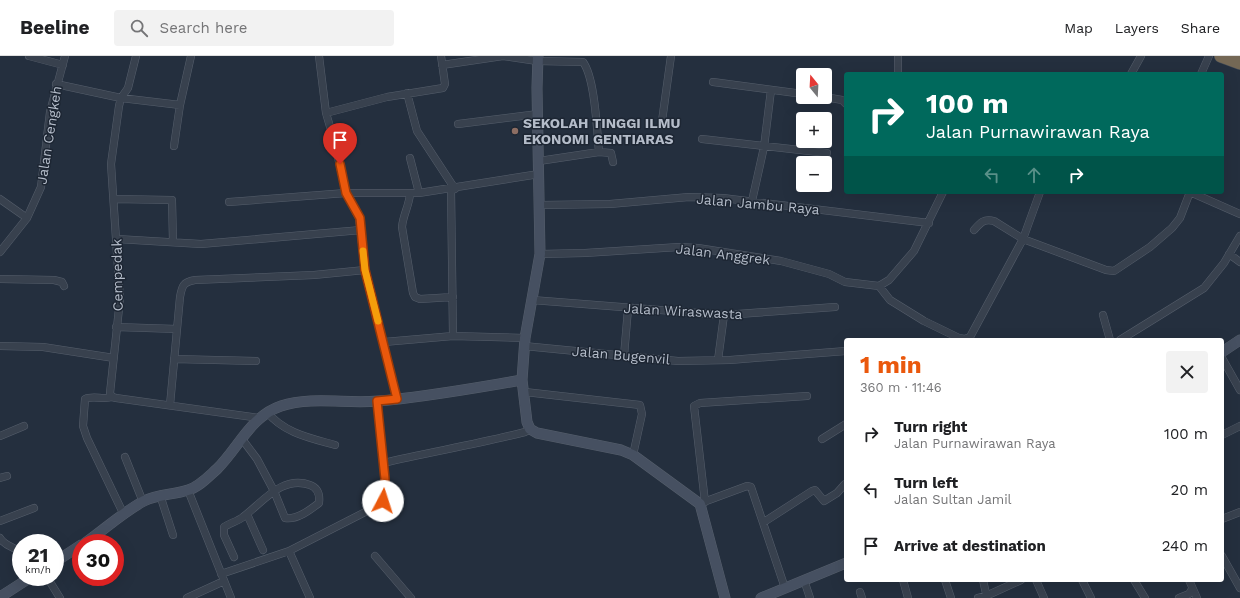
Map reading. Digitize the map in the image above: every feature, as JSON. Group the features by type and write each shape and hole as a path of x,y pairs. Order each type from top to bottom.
{"highway":[{"path":"1221,56 1240,63"}],"street":[{"path":"29,56 63,65"},
{"name":"Jalan Cengkeh","path":"0,252 27,218 41,187 50,112 56,84 65,56"},
{"name":"Cempedak","path":"112,397 110,393 120,299 112,164 121,98 128,88 136,56"},
{"path":"174,146 180,105 191,56"},
{"path":"319,56 326,113 335,144 346,193 358,215 365,270 397,399"},
{"path":"326,113 407,93 442,88 445,84 442,56"},
{"path":"442,65 503,56 580,61 585,63 592,91 599,152"},
{"path":"662,121 671,56"},
{"path":"898,56 898,72"},
{"path":"1132,72 1141,56"},
{"path":"1202,72 1209,56"},
{"path":"538,59 540,254 525,342 522,380 525,392 527,422 530,429 537,433 614,447 633,455 702,503"},
{"path":"713,82 796,93"},
{"path":"56,84 121,98 180,105"},
{"path":"752,201 764,147 771,90"},
{"path":"407,93 417,131 453,189 453,336"},
{"path":"832,98 842,100 844,102"},
{"path":"458,124 538,114"},
{"path":"702,139 827,153"},
{"path":"539,161 599,152 611,154 612,162"},
{"path":"410,158 419,193"},
{"path":"229,202 346,193 410,194 453,189 539,174"},
{"path":"410,194 409,206 403,219 402,226 413,293 415,297 420,299 453,297"},
{"path":"942,194 929,223 914,250 889,280 879,286 890,300 924,321 960,338"},
{"path":"968,338 970,337 1023,239 1039,194"},
{"path":"974,230 980,222 988,219 1002,225 1023,239 1106,270 1114,271 1150,247 1178,223 1189,194"},
{"path":"1195,194 1240,214"},
{"name":"Jalan Jambu Raya","path":"540,205 610,204 689,198 723,198 929,223"},
{"path":"0,199 27,218"},
{"path":"114,199 172,200 173,242"},
{"path":"117,240 201,244 360,230"},
{"path":"1123,338 1198,293 1208,284 1240,236"},
{"name":"Jalan Anggrek","path":"540,254 585,253 679,246 781,262 829,274 845,282 879,286"},
{"path":"1229,254 1240,262"},
{"path":"170,405 181,288 183,284 188,281 307,276 365,270"},
{"path":"0,279 54,280 62,282 64,286"},
{"name":"Jalan Wiraswasta","path":"532,300 628,309 724,315 835,307"},
{"path":"624,356 628,309"},
{"path":"718,360 724,315"},
{"path":"1103,315 1109,338"},
{"path":"116,327 177,329"},
{"name":"Jalan Bugenvil","path":"384,342 453,336 525,342 624,356 678,360 718,360 844,351"},
{"path":"1224,351 1240,340"},
{"path":"0,346 43,347 114,358"},
{"path":"174,359 256,361"},
{"path":"1224,362 1240,390"},
{"path":"98,534 143,502 160,495 188,490 198,485 217,469 263,415 290,404 313,401 377,401 397,399 522,380"},
{"path":"525,392 640,405 642,414 633,455"},
{"path":"725,598 702,503 694,406 700,403 807,396"},
{"path":"124,515 87,438 84,426 85,399 89,397 106,399 112,397 263,415 299,435 335,445"},
{"path":"187,598 223,578 289,551 379,505 383,501 385,491 377,401"},
{"path":"822,439 844,425"},
{"path":"0,436 24,426"},
{"path":"1224,434 1240,426"},
{"path":"383,463 426,453 473,446 525,432 530,429"},
{"path":"234,557 224,535 223,529 226,525 246,514 274,491 294,482 305,483 314,486 318,492 319,503 301,515 293,518 285,518 274,491 257,459 242,439"},
{"path":"125,457 143,502"},
{"path":"764,522 812,491 817,492 820,498 824,501 836,493 844,485"},
{"path":"702,503 749,486 752,488 785,588"},
{"path":"188,490 231,598"},
{"path":"160,495 173,535"},
{"path":"0,521 34,508"},
{"path":"1224,518 1240,512"},
{"path":"246,514 263,550"},
{"path":"0,538 8,546 12,548"},
{"path":"289,551 310,598"},
{"path":"376,556 411,598"},
{"path":"1224,560 1240,588"},
{"path":"761,598 774,596 785,588 844,564"},
{"path":"804,580 810,598"},
{"path":"903,582 908,598"},
{"path":"946,582 950,598"},
{"path":"983,582 986,597"},
{"path":"978,598 986,597 1017,582"},
{"path":"1037,582 1044,598"},
{"path":"1083,582 1091,598"},
{"path":"1135,582 1145,598"},
{"path":"1190,582 1197,598"},
{"path":"0,597 16,586"},
{"path":"53,586 60,598"},
{"path":"1179,598 1188,594 1192,589"}],"slow traffic":[{"path":"363,251 365,270 378,321"}],"place":[{"name":"SEKOLAH TINGGI ILMU EKONOMI GENTIARAS","path":"515,131"}],"route":[{"path":"340,164 346,193 360,218 365,270 397,399 377,401 385,479 383,501"}]}
